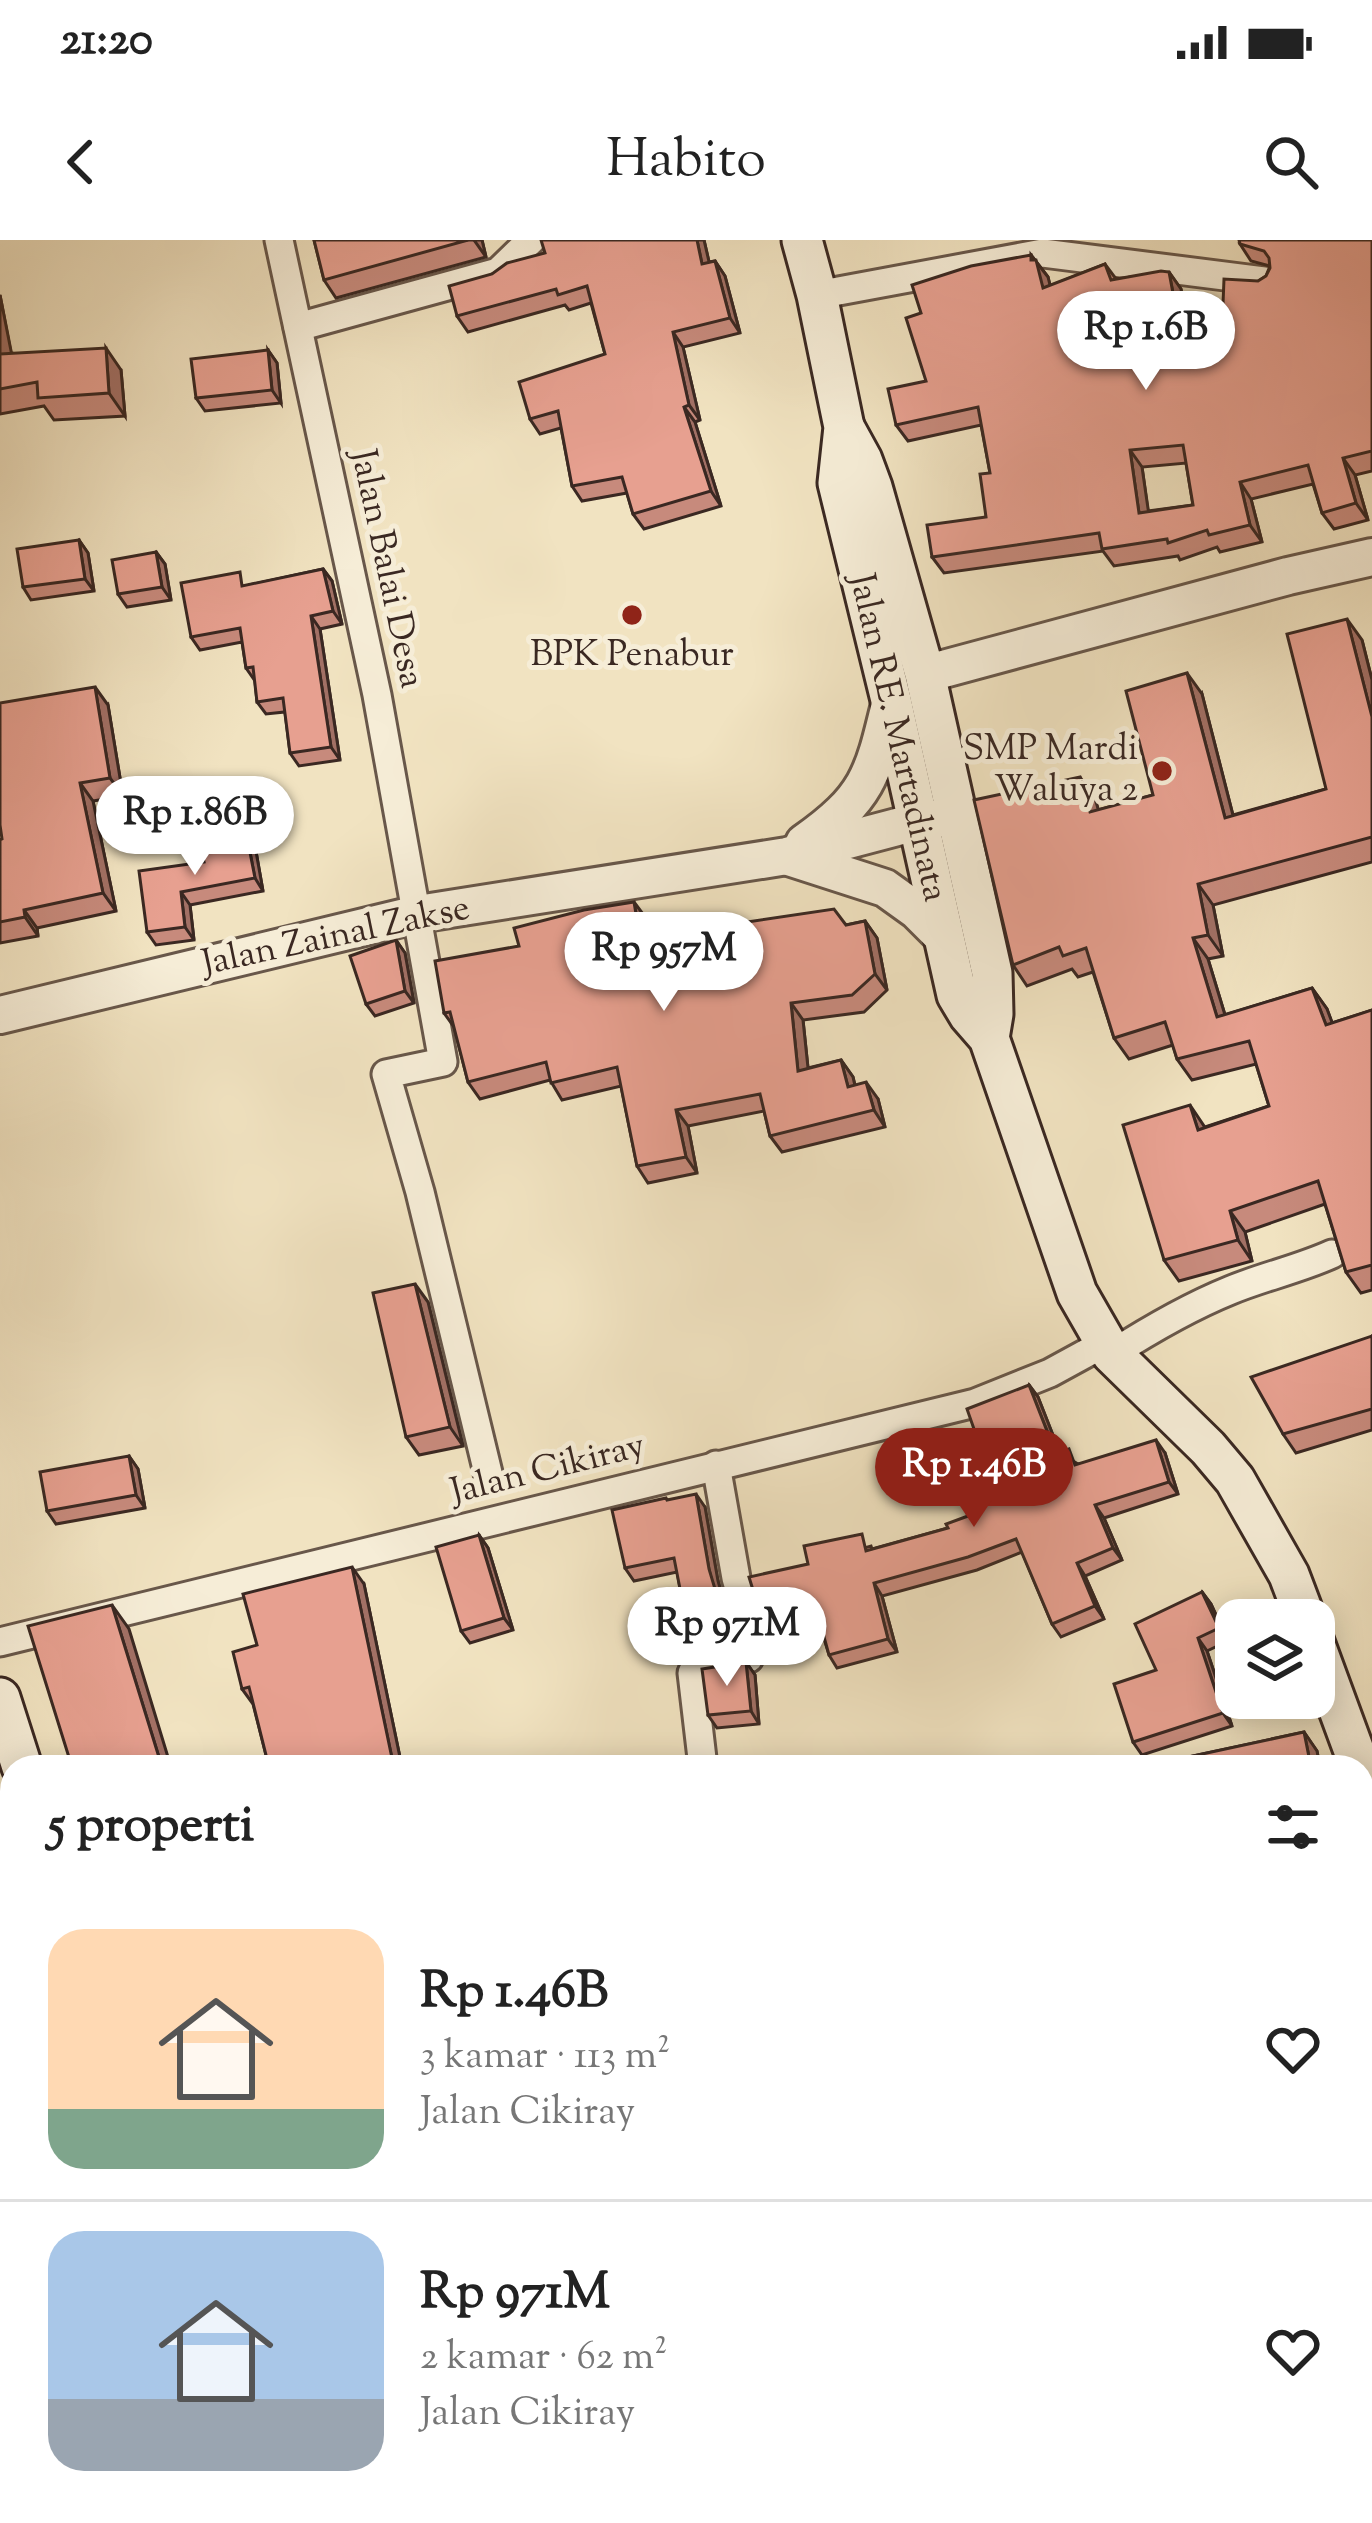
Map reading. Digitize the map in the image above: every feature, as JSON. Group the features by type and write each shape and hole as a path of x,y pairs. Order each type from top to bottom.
{"main road":[{"name":"Jalan RE. Martadinata","path":"802,240 844,427 872,488 925,674 992,973 989,1038"},
{"name":"Jalan RE. Martadinata","path":"844,427 838,483 957,995 989,1038 1077,1293 1109,1348 1235,1480 1298,1599"},
{"path":"0,1698 18,1755"},
{"path":"1335,1699 1355,1755"}],"street":[{"name":"Jalan Balai Desa","path":"279,240 377,695 443,1063 386,1075 489,1478"},
{"path":"298,327 498,272 531,240"},
{"path":"817,295 1043,253 1264,281"},
{"path":"925,674 1372,557"},
{"path":"787,856 835,822 865,789 891,700"},
{"name":"Jalan Zainal Zakse","path":"0,1015 418,914 787,856 956,815"},
{"path":"787,856 885,888 942,936"},
{"name":"Jalan Cikiray","path":"0,1642 975,1403 1109,1348 1197,1305 1332,1254"},
{"path":"702,1755 692,1673 696,1666 749,1658 751,1630 736,1577 716,1466"}],"building":[{"path":"314,240 468,240 324,280"},
{"path":"541,240 697,240 702,264 715,261 730,318 673,332 689,405 684,407 711,491 633,514 622,477 572,486 558,411 530,419 519,382 605,354 587,286 558,295 556,289 457,316 449,286 545,253"},
{"path":"1239,240 1372,240 1372,451 1343,458 1356,503 1322,513 1308,465 1240,482 1250,525 1209,535 1207,530 1168,543 1167,539 1102,549 1099,533 932,557 927,525 986,517 980,474 990,473 978,407 896,425 888,389 926,381 906,318 921,313 912,285 971,266 1031,255 1043,288 1105,264 1111,280 1169,272 1176,309 1223,304 1224,279 1258,281 1270,268 1264,251","holes":["1183,445 1193,505 1139,513 1130,450"]},
{"path":"106,348 109,393 38,398 37,382 0,389 0,354"},
{"path":"268,350 272,390 196,398 191,359"},
{"path":"79,540 85,579 23,587 17,549"},
{"path":"156,552 162,587 118,594 112,560"},
{"path":"323,569 333,611 311,616 331,747 290,753 283,698 257,702 253,667 246,668 240,628 191,637 181,583 240,572 242,586"},
{"path":"1347,619 1372,717 1372,837 1198,884 1208,935 1193,938 1217,1017 1312,988 1326,1025 1372,1010 1372,1265 1346,1272 1318,1181 1230,1211 1238,1240 1164,1260 1123,1125 1190,1105 1198,1130 1269,1106 1249,1041 1177,1059 1165,1022 1114,1038 1086,948 1063,956 1059,947 1013,965 974,800 1080,777 1090,812 1153,795 1126,691 1187,673 1225,818 1326,789 1287,634"},
{"path":"95,687 110,778 80,783 103,893 24,910 25,917 0,922 0,703"},
{"path":"245,827 255,878 181,892 185,927 147,932 139,871 204,862 199,836"},
{"path":"634,902 640,938 834,909 846,925 865,921 875,974 852,995 791,1003 798,1071 841,1060 848,1087 866,1082 874,1110 770,1136 760,1094 676,1110 686,1157 637,1166 617,1067 551,1083 546,1062 468,1082 450,1012 444,1013 435,961 519,946 514,928"},
{"path":"396,940 405,991 366,1004 350,956"},
{"path":"415,1284 450,1427 406,1437 373,1293"},
{"path":"1372,1336 1372,1409 1283,1434 1251,1377"},
{"path":"1029,1385 1056,1454 1069,1449 1075,1465 1156,1440 1169,1482 1095,1505 1113,1548 1077,1563 1095,1606 1052,1624 1016,1539 874,1583 888,1639 829,1655 819,1619 759,1632 760,1613 749,1577 808,1564 804,1546 862,1534 866,1551 948,1528 946,1524 968,1516 958,1491 991,1478 967,1409"},
{"path":"129,1456 136,1495 47,1511 40,1472"},
{"path":"696,1494 709,1569 724,1619 723,1630 689,1635 674,1558 625,1568 612,1510"},
{"path":"479,1535 504,1618 461,1631 436,1547"},
{"path":"352,1567 391,1755 266,1755 249,1687 242,1689 233,1652 257,1645 243,1594"},
{"path":"1202,1592 1215,1620 1215,1630 1198,1638 1215,1689 1215,1716 1133,1742 1114,1684 1156,1670 1135,1624"},
{"path":"112,1605 158,1755 68,1755 28,1626"},
{"path":"746,1662 751,1711 708,1715 702,1669"},
{"path":"1304,1732 1309,1755 1198,1755"}],"place":[{"name":"BPK Penabur","path":"632,615"},
{"name":"SMP Mardi Waluya 2","path":"1162,771"}]}
